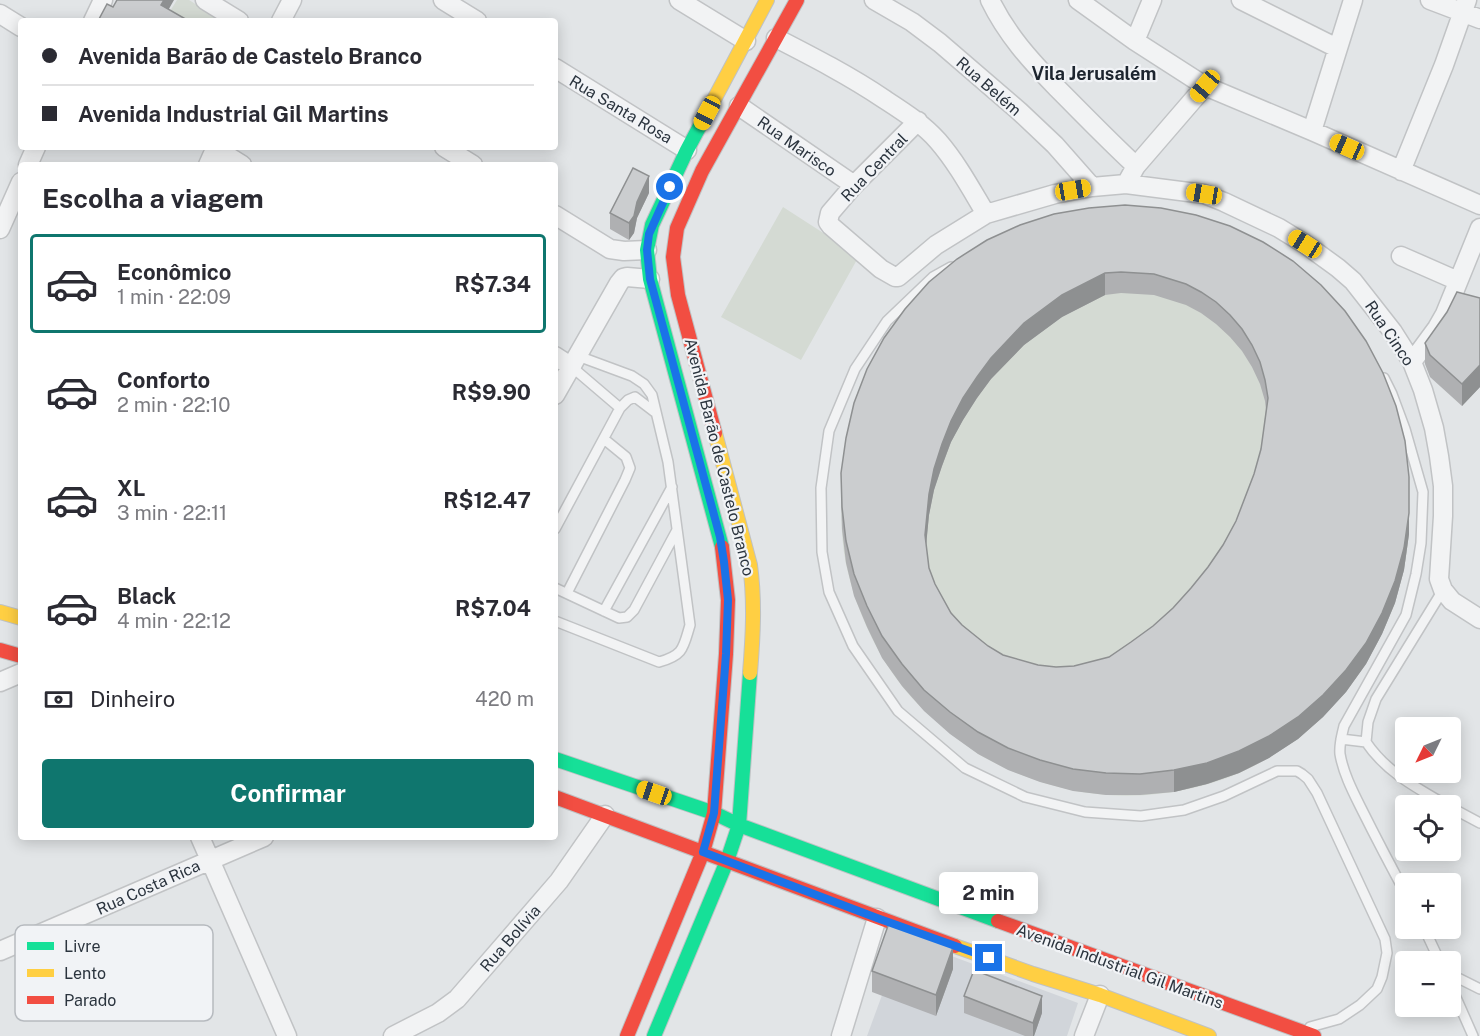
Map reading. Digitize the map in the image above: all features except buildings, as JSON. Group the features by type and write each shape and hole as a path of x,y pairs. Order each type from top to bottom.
{"main road":[{"name":"Avenida Barão de Castelo Branco","path":"627,1036 703,852 714,813 728,600 724,562 716,522 650,279 647,250 652,225 687,150 767,0"},
{"name":"Avenida Barão de Castelo Branco","path":"654,1036 727,861 739,825 753,624 753,587 750,565 678,295 673,257 677,228 702,171 740,106 796,0"},
{"path":"0,650 18,655"},
{"name":"Avenida Industrial Gil Martins","path":"558,760 714,813 739,825 1314,1036"},
{"name":"Avenida Industrial Gil Martins","path":"558,798 877,918 1033,974 1100,995 1209,1036"}],"street":[{"path":"94,18 103,0"},
{"path":"205,0 234,18"},
{"path":"283,18 292,0"},
{"path":"443,0 472,18"},
{"path":"680,0 746,41"},
{"name":"Rua Belém","path":"874,0 912,22 1019,111 1055,145 1092,187"},
{"path":"990,0 1009,34 1031,60 1136,166"},
{"path":"1078,0 1135,41 1205,86 1480,205"},
{"path":"1135,41 1152,0"},
{"path":"1241,0 1337,48"},
{"path":"1312,131 1353,0"},
{"path":"1430,0 1465,6 1480,19"},
{"path":"1401,171 1465,6"},
{"path":"0,14 18,25"},
{"path":"776,38 858,82 918,122 937,140 962,172 986,214 1055,194 1125,184 1136,166 1205,86"},
{"name":"Rua Santa Rosa","path":"558,71 687,150"},
{"name":"Rua Marisco","path":"740,106 854,185"},
{"name":"Rua Central","path":"918,122 854,185 830,213 828,220 831,226 881,269 895,277 936,245 986,214"},
{"path":"449,150 468,162"},
{"path":"213,152 235,162"},
{"name":"Rua Cinco","path":"1125,184 1204,194 1279,228 1297,238 1353,281 1393,332 1412,362 1429,408 1434,429 1443,486 1439,579 1443,590"},
{"path":"0,229 15,189"},
{"path":"558,218 610,249 647,250"},
{"path":"1412,362 1437,328 1480,228"},
{"path":"1401,256 1458,281"},
{"path":"564,376 622,279 627,277 650,279"},
{"path":"1443,590 1452,601 1480,619"},
{"path":"0,682 18,674"},
{"name":"Rua Bolívia","path":"393,1036 438,1013 456,999 559,881 604,815"},
{"path":"201,840 287,1036"},
{"name":"Rua Costa Rica","path":"60,925 257,840"},
{"path":"841,1036 877,918"},
{"name":"Rua Costa Rica","path":"0,951 15,944"},
{"path":"1084,1036 1100,995"}],"lane":[{"path":"960,261 933,277 887,321 855,369 829,430 821,488 822,552 829,592 853,646 898,711 965,768 1025,797 1084,812 1141,816 1184,810 1224,796 1277,771 1297,771 1308,779 1317,793 1385,939 1386,953 1382,977 1377,989 1360,1005 1340,1019 1299,1030"},
{"path":"1382,373 1405,429 1423,492 1420,543 1416,574 1406,615 1344,726 1341,758 1350,784 1395,874"},
{"path":"564,376 620,408"},
{"path":"558,622 658,662 673,658 684,647 690,625 668,462 651,395 644,384 632,376 564,376"},
{"path":"558,523 620,408 628,400 634,398 656,413"},
{"path":"567,593 630,468 626,457 604,439"},
{"path":"604,611 672,487"},
{"path":"558,589 619,618 627,617 634,610 677,530"},
{"path":"1429,795 1407,783 1389,769 1365,742 1368,722 1376,699 1443,590"},
{"path":"1341,739 1365,742"},
{"path":"1461,813 1480,823"},
{"path":"1461,980 1480,989"},
{"path":"1461,1009 1473,1036"}],"shaded area":[{"path":"177,0 189,0 218,18 166,18"},
{"path":"783,207 859,256 801,360 721,317"},
{"path":"1089,229 1405,463 1409,531 1403,572 1383,630 1374,649 1352,683 1319,720 1281,750 1252,767 1212,783 1148,795 1107,795 1074,791 1025,777 980,755 935,720 897,680 865,624 851,584 842,538 846,459"},
{"path":"903,938 1078,1003 1067,1036 867,1036"}],"traffic: fast":[{"path":"702,122 652,225 647,250 650,279 722,547"},
{"path":"654,1036 727,861 739,825 750,673"},
{"path":"558,760 714,813 739,825 998,921"}],"traffic: slow":[{"path":"702,122 767,0"},
{"path":"715,433 750,565 753,592 750,673"},
{"path":"0,612 18,617"},
{"path":"955,946 1100,995 1209,1036"}],"traffic: jam":[{"path":"715,433 678,295 673,257 677,228 702,171 797,0"},
{"path":"627,1036 703,852 714,813 728,600 722,547"},
{"path":"0,650 18,655"},
{"path":"558,798 955,946"},
{"path":"998,921 1314,1036"}],"district":[{"name":"Vila Jerusalém","path":"1094,74"}],"route":[{"path":"670,187 649,234 647,250 650,279 720,537 728,600 714,813 703,852 989,958"}]}
